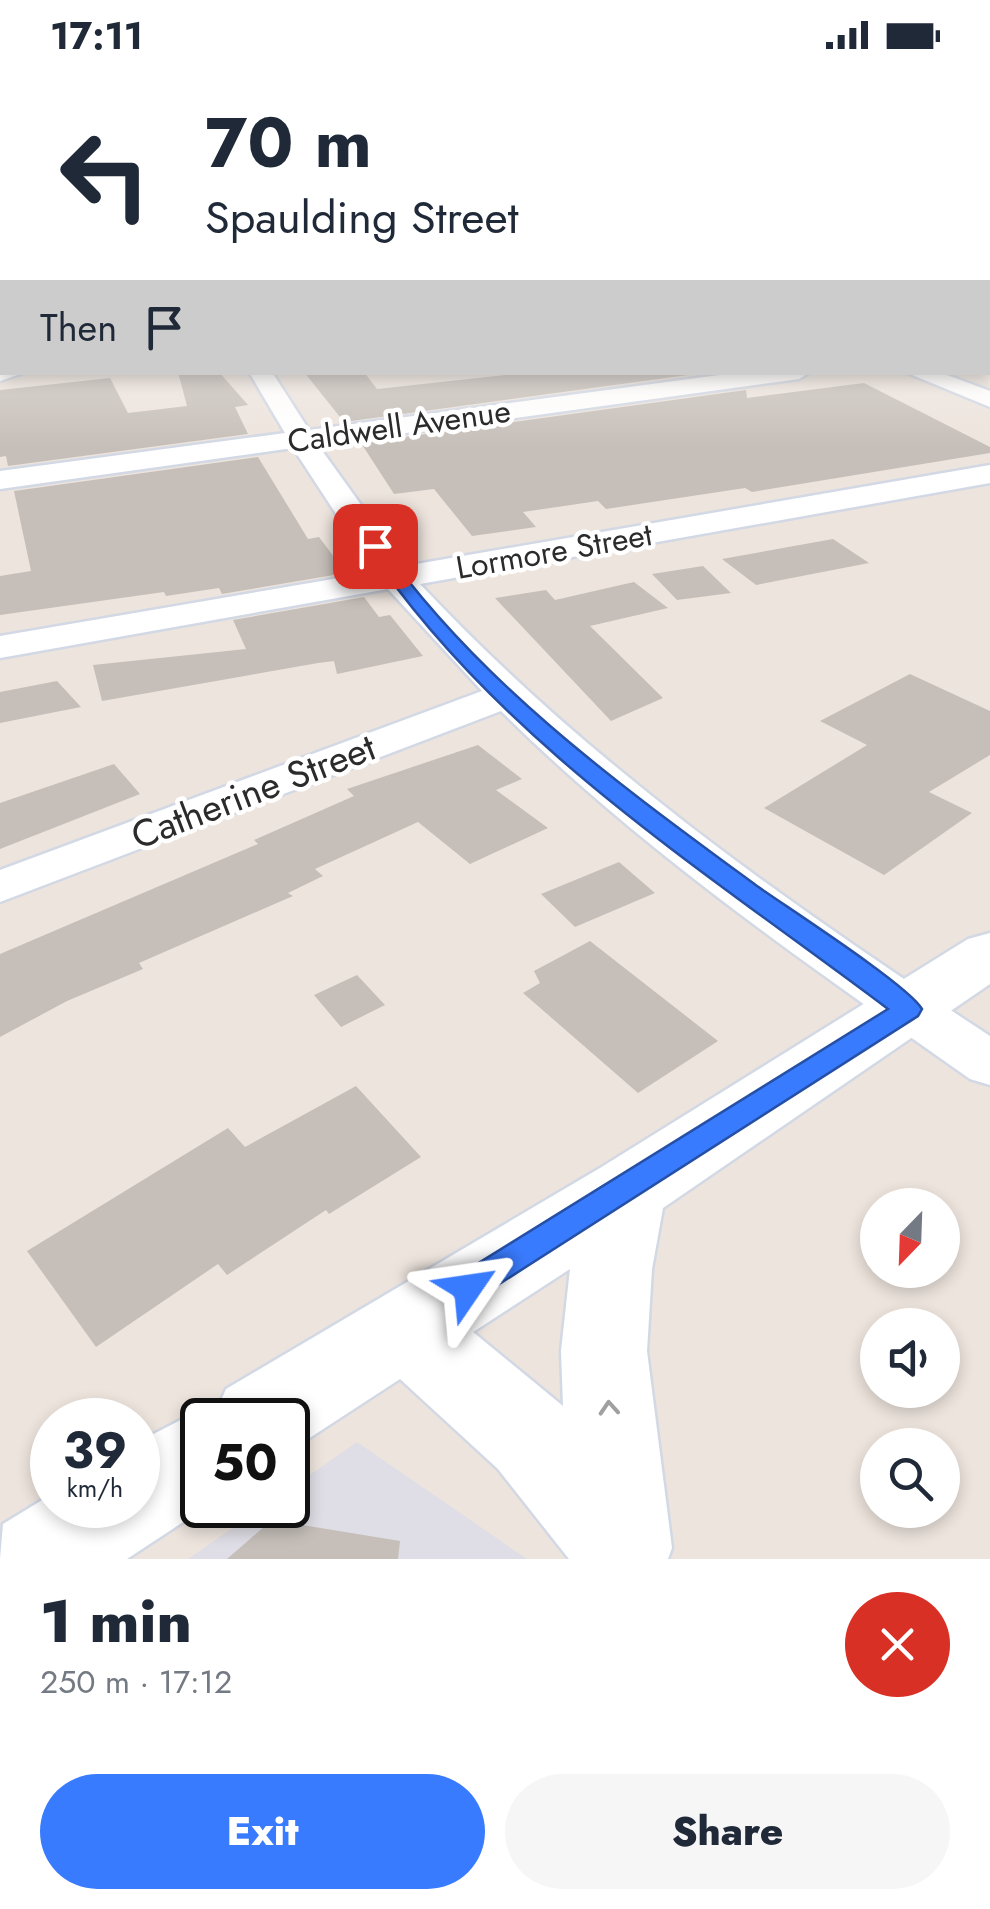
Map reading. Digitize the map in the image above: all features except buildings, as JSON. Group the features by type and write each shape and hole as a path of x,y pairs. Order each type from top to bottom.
{"main road":[{"path":"293,1398 627,1190 990,954"},
{"path":"624,1549 604,1350 611,1269 627,1190"},
{"path":"404,1327 530,1437 624,1549"},
{"path":"38,1559 87,1528"}],"street":[{"path":"262,375 397,578 505,696 610,789 908,1009 990,1064"},
{"name":"Caldwell Avenue","path":"0,480 777,375"},
{"path":"924,375 990,400"},
{"name":"Lormore Street","path":"0,648 990,474"},
{"name":"Catherine Street","path":"0,887 505,696"}],"shaded area":[{"path":"357,1442 527,1559 188,1559 233,1528 310,1528 310,1475"}],"route":[{"path":"375,546 397,578 505,696 610,789 908,1009 468,1288"}]}
